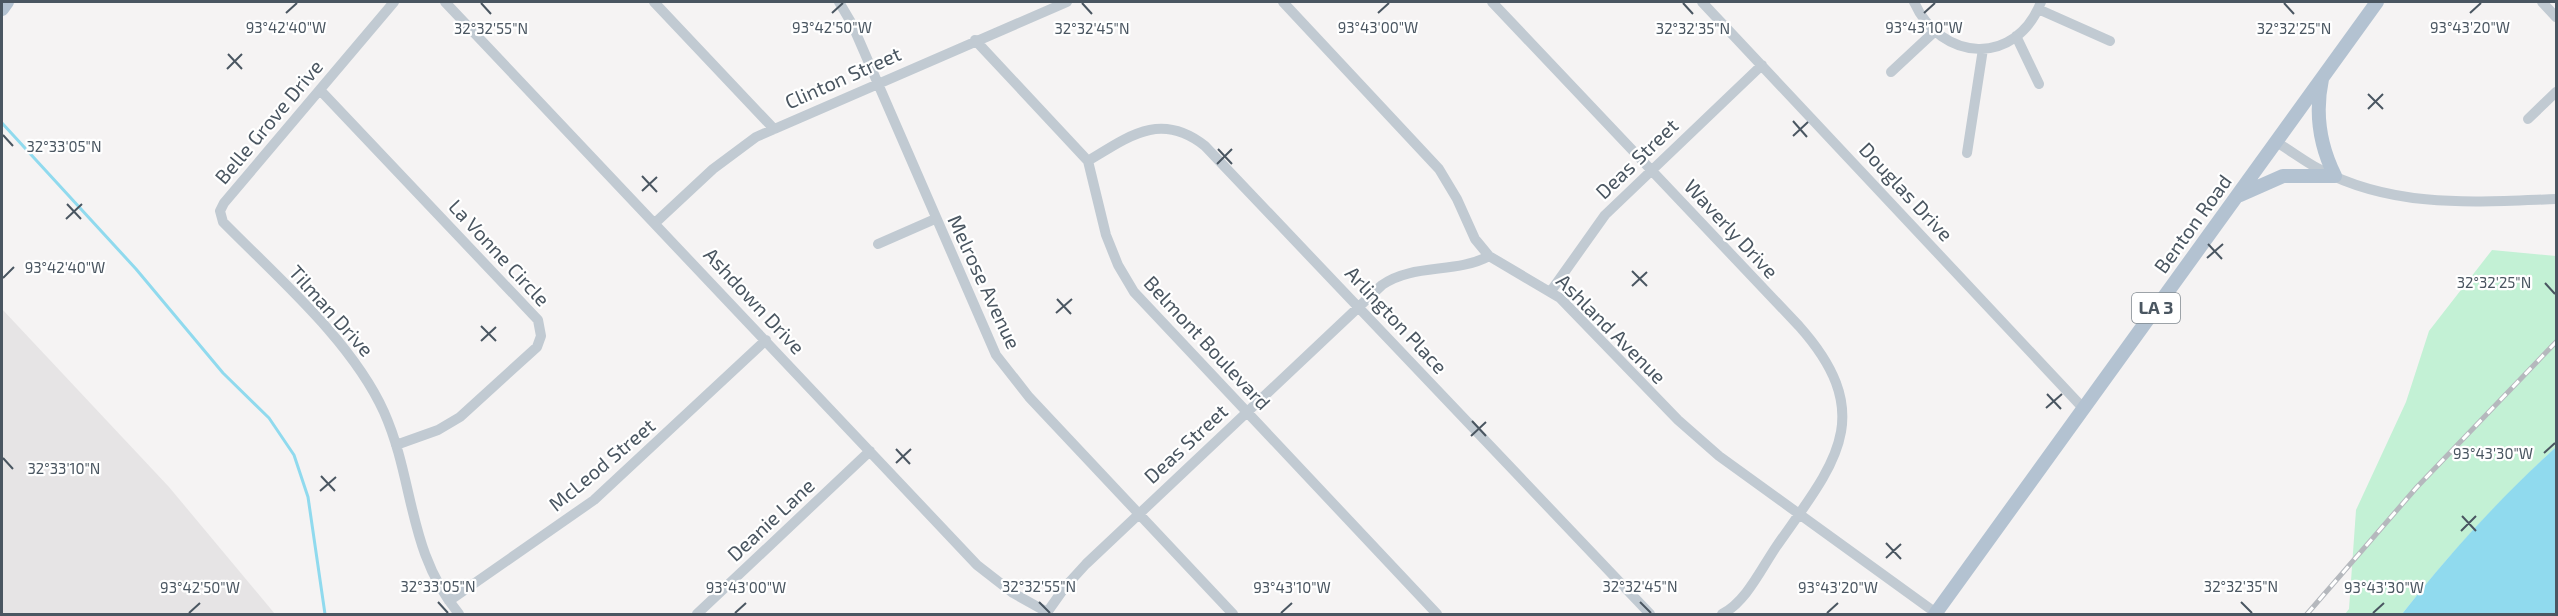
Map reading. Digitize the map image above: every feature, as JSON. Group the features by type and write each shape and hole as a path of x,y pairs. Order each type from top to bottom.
{"main road":[{"path":"2,9 8,2"},
{"name":"Benton Road","path":"1935,614 2378,2"},
{"path":"2237,196 2269,180 2283,176 2335,176 2329,164 2319,124 2323,76"}],"street":[{"name":"Belle Grove Drive","path":"220,211 224,202 394,2"},
{"name":"Ashdown Drive","path":"445,2 977,565 1013,593 1046,613"},
{"path":"654,2 774,129"},
{"name":"Melrose Avenue","path":"839,2 877,83 989,341 1005,369 1233,615"},
{"name":"Clinton Street","path":"655,223 735,150 774,129 1067,2"},
{"name":"Ashland Avenue","path":"1283,2 1439,169 1457,199 1475,238 1489,255 1551,291 1690,432 1935,614"},
{"name":"Waverly Drive","path":"1492,2 1813,342 1832,372 1842,412 1840,441 1825,477 1742,597 1722,615"},
{"name":"Douglas Drive","path":"1702,2 2083,408"},
{"path":"1914,2 1934,32 1952,44 1983,49 1999,46 2025,28 2040,5 2110,41"},
{"path":"2542,2 2556,16"},
{"path":"1891,72 1934,32"},
{"path":"2016,36 2039,84"},
{"name":"Belmont Boulevard","path":"975,40 1088,161 1106,235 1127,282 1143,304 1437,615"},
{"path":"1967,153 1983,49"},
{"name":"Deas Street","path":"1551,291 1605,215 1762,65"},
{"name":"La Vonne Circle","path":"320,90 537,320 541,331 537,347 465,412 438,430 396,445"},
{"path":"2528,119 2556,92"},
{"name":"Arlington Place","path":"1088,161 1129,136 1149,129 1170,128 1189,134 1214,154 1650,615"},
{"path":"2276,142 2319,169 2365,188 2397,197 2429,202 2470,203 2556,199"},
{"name":"Tilman Drive","path":"220,211 223,222 329,331 356,363 383,410 396,445 423,552 459,615"},
{"path":"878,244 935,219"},
{"name":"Deas Street","path":"1046,613 1075,575 1382,285 1396,277 1472,263 1489,255"},
{"name":"McLeod Street","path":"449,601 603,493 766,340"},
{"name":"Deanie Lane","path":"697,615 870,452"}],"shaded area":[{"path":"2,309 169,487 275,614 2,614"}],"green space":[{"path":"2492,250 2556,256 2556,447 2476,528 2402,614 2345,614 2349,609 2356,510 2406,402 2429,331"}],"water":[{"path":"2556,447 2556,614 2402,614 2475,528"}],"waterway":[{"path":"2,123 136,269 223,373 269,418 294,455 308,497 325,614"}],"railway":[{"path":"2307,614 2417,487 2556,342"}]}
